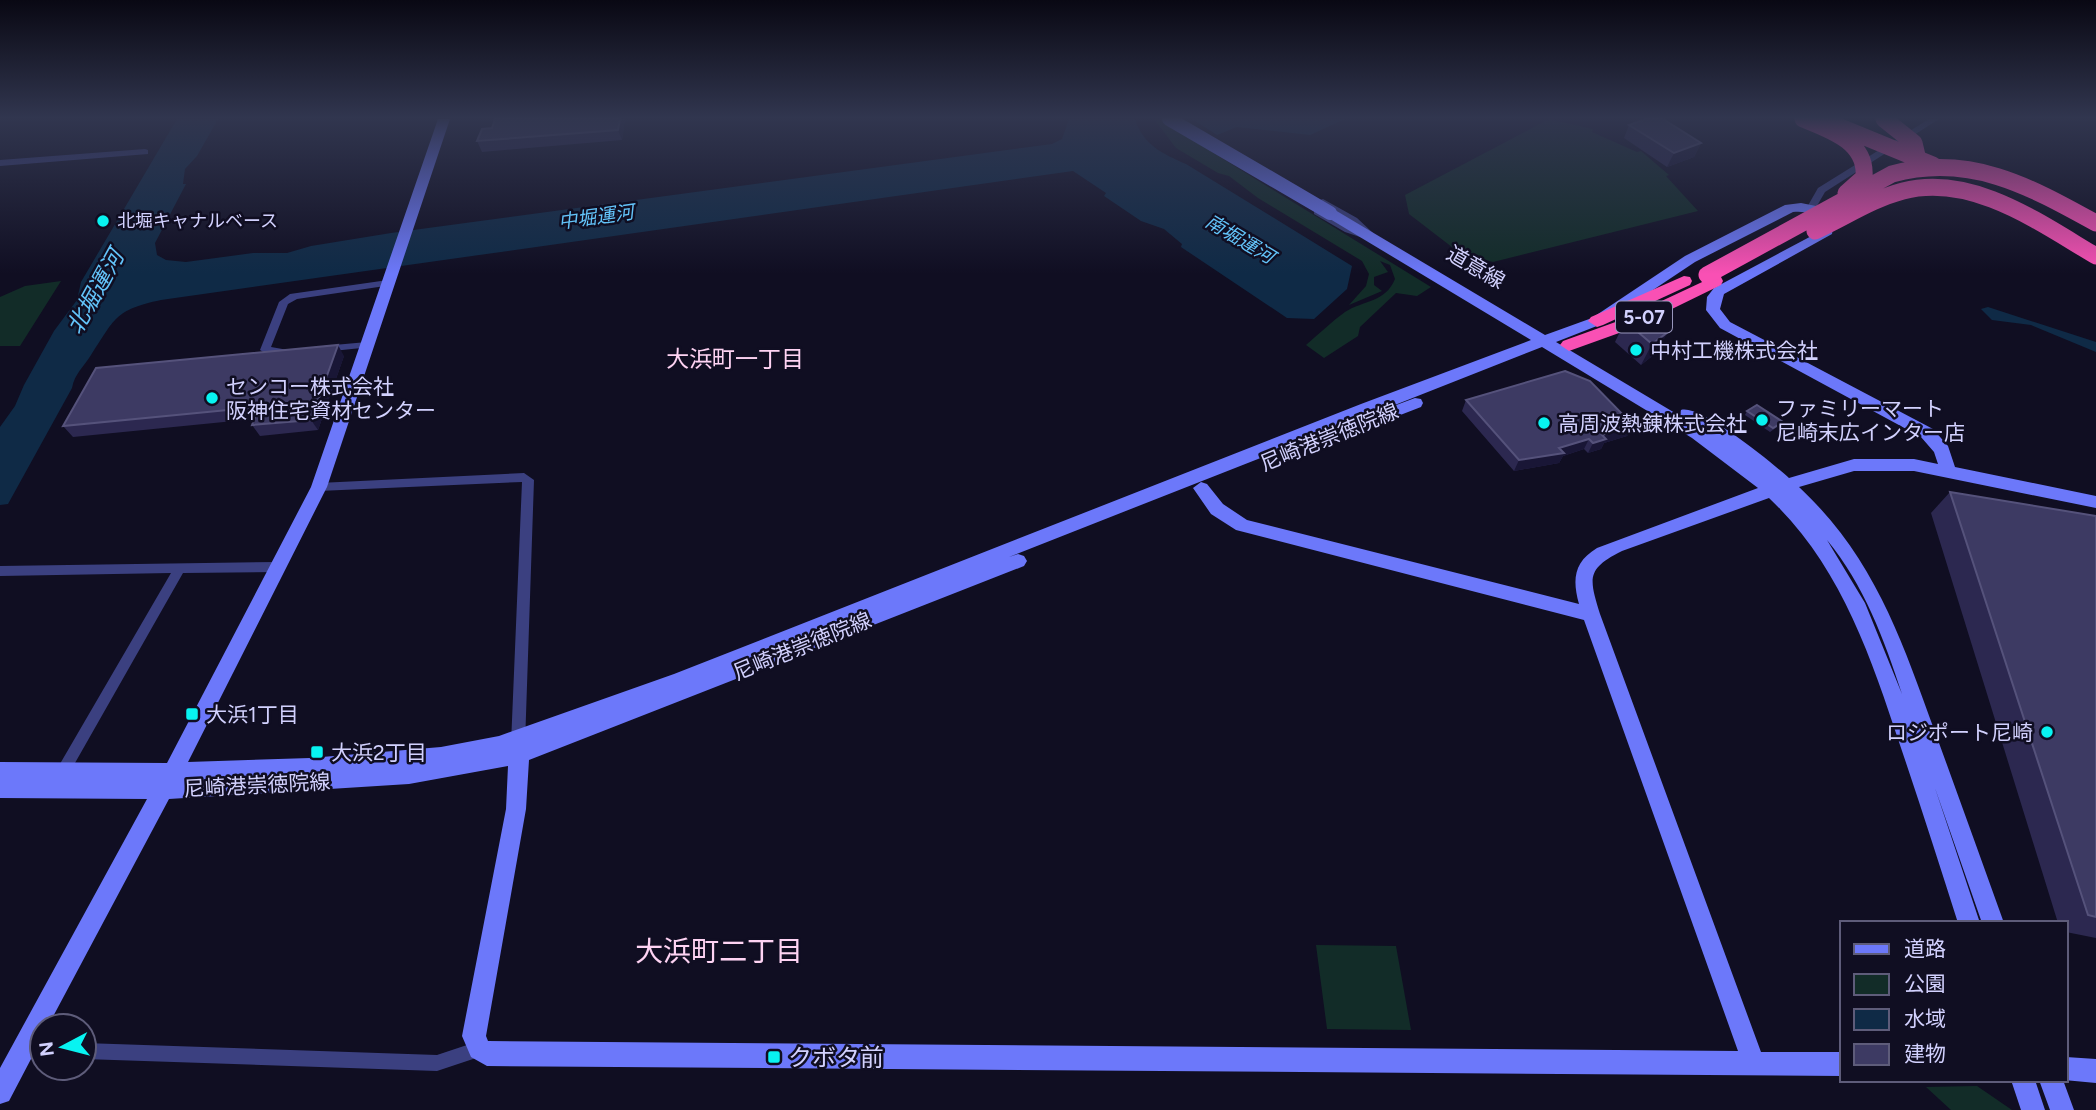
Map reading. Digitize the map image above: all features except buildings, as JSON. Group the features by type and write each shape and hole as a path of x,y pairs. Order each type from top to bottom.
{"highway":[{"name":"5-07","path":"1556,344 1627,324 1862,181 1864,171"},
{"name":"5-07","path":"1702,277 1885,178 1909,171"},
{"name":"5-07","path":"1778,246 1889,187 1914,171"},
{"path":"1948,171 2096,242"},
{"path":"1970,171 2096,231"},
{"name":"5-07","path":"1974,171 1998,176 2096,223"},
{"name":"5-07","path":"1597,321 1900,192 1934,188 1967,193 2006,206 2096,256"}],"street":[{"path":"51,1012 319,487 426,171"},
{"path":"1248,171 1348,230 1373,238"},
{"name":"道意線","path":"1258,171 1556,344 1779,488"},
{"path":"1270,171 1354,220 1373,238"},
{"path":"1811,209 1821,190 1852,171"},
{"path":"1556,344 1597,321 1629,296 1713,247 1790,208 1811,209 1825,218 1828,229 1825,234 1719,291 1714,297 1713,310 1725,325 1737,332 1927,433 1942,450 1948,471"},
{"path":"300,351 274,353 265,349 284,302 294,296 391,276"},
{"name":"尼崎港崇徳院線","path":"0,789 168,781 409,775 519,747 625,716 1556,344"},
{"name":"尼崎港崇徳院線","path":"519,747 1367,408 1556,344"},
{"path":"314,349 367,345"},
{"path":"1752,1061 1591,614 1581,582 1582,572 1600,553 1779,488 1854,465 1896,464 1948,471 2096,502"},
{"path":"319,487 524,477 528,480 516,808 474,1036 479,1049 487,1054 1752,1061 1840,1064"},
{"path":"1201,488 1217,509 1242,525 1591,614"},
{"path":"1779,488 1815,537 1854,598 1881,660 1968,921"},
{"path":"1779,488 1835,537 1876,602 1992,921"},
{"path":"0,571 278,567"},
{"path":"62,773 179,570"},
{"name":"尼崎港崇徳院線","path":"0,771 168,781"},
{"path":"98,1051 437,1063 479,1049"},
{"path":"0,1092 28,1055"},
{"path":"2068,1069 2096,1071"},
{"path":"2024,1082 2033,1110"},
{"path":"2052,1082 2062,1110"}],"green space":[{"path":"1214,171 1242,171 1431,287 1417,296 1396,293 1360,327 1358,336 1324,358 1306,345 1345,312 1386,293 1395,279 1390,265 1380,261 1388,272 1374,277 1374,285 1382,291 1349,305 1366,286 1369,274 1362,261 1258,198 1229,176"},
{"path":"1451,171 1664,171 1698,211 1493,262 1461,254 1409,214 1405,195"},
{"path":"61,281 20,346 0,346 0,297 25,286"},
{"path":"1316,945 1396,946 1411,1030 1327,1029"},
{"path":"1977,1086 2012,1110 1951,1110 1926,1087"}],"water":[{"path":"146,171 185,171 183,184 186,184 155,243 157,255 166,260 186,262 253,253 287,253 311,246 391,233 853,171 1197,171 1352,266 1347,289 1314,319 1287,318 1181,247 1182,244 1164,229 1141,221 1073,171 161,300 125,312 111,324 77,374 72,388 8,504 0,505 0,427 15,406 54,331 77,300 81,282"},
{"path":"1988,307 2096,342 2096,352 2031,325 1992,320 1981,309"}],"place":[{"name":"北堀キャナルベース","path":"103,221"},
{"name":"中村工機株式会社","path":"1636,350"},
{"name":"センコー株式会社 阪神住宅資材センター","path":"212,398"},
{"name":"ファミリーマート 尼崎末広インター店","path":"1762,420"},
{"name":"高周波熱錬株式会社","path":"1544,423"},
{"name":"大浜1丁目","path":"192,714"},
{"name":"ロジポート尼崎","path":"2047,732"},
{"name":"大浜2丁目","path":"317,752"},
{"name":"クボタ前","path":"774,1057"}],"district":[{"name":"大浜町一丁目","path":"735,359"},
{"name":"大浜町二丁目","path":"719,951"}],"water label":[{"name":"中堀運河","path":"596,217"},
{"name":"南堀運河","path":"1240,239"},
{"name":"北堀運河","path":"95,292"}]}
